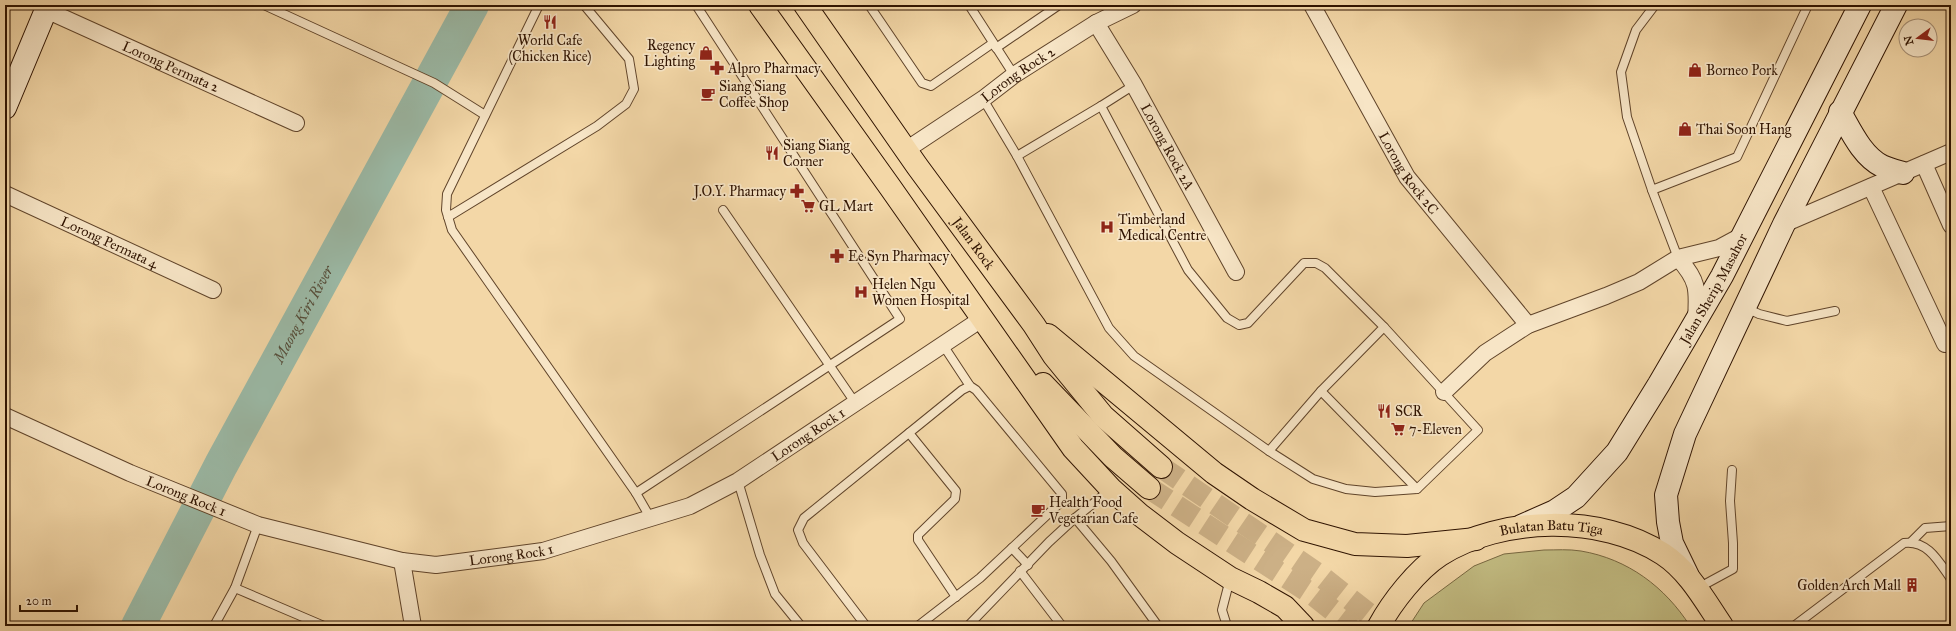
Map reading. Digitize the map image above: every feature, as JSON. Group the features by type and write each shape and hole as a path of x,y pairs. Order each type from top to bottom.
{"main road":[{"path":"760,5 1018,367 1073,448 1111,489 1177,543 1230,578 1259,592 1284,607 1303,626"},
{"name":"Jalan Rock","path":"805,5 906,150 1034,325 1054,356 1103,416 1161,467"},
{"name":"Jalan Sherip Masahor","path":"1516,528 1555,511 1576,497 1617,452 1696,321 1745,234 1860,5"},
{"path":"1694,585 1672,542 1668,522 1666,495 1685,434 1784,224 1896,5"},
{"path":"5,108 47,8"},
{"path":"1840,112 1858,143 1870,156 1881,166 1903,173"},
{"path":"983,318 1113,457 1149,488"},
{"path":"1034,325 1066,348 1214,474 1304,530 1355,544 1407,546 1476,539"},
{"name":"Bulatan Batu Tiga","path":"1379,626 1388,608 1427,566 1439,556 1476,539 1516,528 1565,524 1592,527 1620,534 1646,544 1664,554 1678,566 1694,585 1722,626"}],"street":[{"name":"Lorong Rock 2","path":"906,150 983,99 1014,75 1096,23 1133,5"},
{"name":"Lorong Rock 2C","path":"1312,5 1407,177 1528,325"},
{"name":"Lorong Permata 2","path":"47,8 296,123"},
{"name":"Lorong Rock 2A","path":"1096,23 1134,85 1236,272"},
{"path":"1784,224 1951,152"},
{"path":"1924,164 1951,225"},
{"path":"1871,187 1945,344"},
{"name":"Lorong Permata 4","path":"5,194 213,290"},
{"path":"1444,392 1485,354 1528,325 1639,282 1678,258 1719,248 1745,234"},
{"path":"1678,258 1690,271 1696,287 1696,321"},
{"name":"Lorong Rock 1","path":"5,416 130,473 258,525 402,561 436,565 543,551 651,520 690,506 738,481 856,404 983,318"},
{"path":"402,561 412,626"}],"lane":[{"path":"264,5 388,60 434,83 485,115"},
{"path":"539,5 447,194 446,210 452,230 636,493 651,520"},
{"path":"448,217 597,126 626,104 634,89 629,59 584,5"},
{"path":"636,493 900,319 696,5"},
{"path":"868,5 922,83 931,86 1059,5"},
{"path":"969,5 1014,75"},
{"path":"1655,5 1636,30 1621,72 1627,117 1652,190 1678,258"},
{"path":"1652,190 1737,157 1808,5"},
{"path":"1016,156 1134,85"},
{"path":"983,99 1016,156 1109,328 1134,356 1269,451 1313,479 1346,489 1375,492 1417,489 1478,430 1384,327 1325,268 1316,263 1304,263 1248,323 1239,325 1227,318 1188,270 1101,106"},
{"path":"723,210 856,404"},
{"path":"1744,307 1759,314 1787,321 1835,312"},
{"path":"1269,451 1322,391 1384,327"},
{"path":"918,626 956,597 1012,548 1062,501 1062,494 970,386 943,345"},
{"path":"866,626 804,543 798,530 804,518 962,390 970,386"},
{"path":"1322,391 1417,489"},
{"path":"909,433 956,491 955,499 918,535 918,540 956,597"},
{"path":"1694,585 1733,569 1730,501 1732,470"},
{"path":"738,481 760,555 775,594 801,626"},
{"path":"968,626 1020,571 1028,565 1075,518 1111,489"},
{"path":"1075,518 1111,561 1158,626"},
{"path":"214,626 235,588 258,525"},
{"path":"1911,542 1925,528 1951,526"},
{"path":"1796,625 1904,543 1911,542 1919,544 1931,551 1951,579"},
{"path":"1012,548 1028,565"},
{"path":"1020,571 1062,626"},
{"path":"1227,626 1222,610 1230,578"},
{"path":"235,588 306,622 324,626"}],"shaded area":[{"path":"1544,550 1581,551 1598,555 1630,568 1657,587 1680,612 1690,626 1409,626 1424,603 1474,566 1504,554"}],"waterway":[{"name":"Maong Kiri River","path":"138,626 221,465 472,5"}],"tunnel":[{"path":"1161,467 1318,574 1384,626"},
{"path":"1149,488 1312,594 1353,626"}],"place":[{"name":"World Cafe (Chicken Rice)","path":"550,22"},
{"name":"Regency Lighting","path":"706,53"},
{"name":"Alpro Pharmacy","path":"717,68"},
{"name":"Borneo Pork","path":"1695,70"},
{"name":"Siang Siang Coffee Shop","path":"708,94"},
{"name":"Thai Soon Hang","path":"1685,129"},
{"name":"Siang Siang Corner","path":"772,153"},
{"name":"J.O.Y. Pharmacy","path":"797,191"},
{"name":"GL Mart","path":"808,206"},
{"name":"Timberland Medical Centre","path":"1107,227"},
{"name":"Ee Syn Pharmacy","path":"837,256"},
{"name":"Helen Ngu Women Hospital","path":"861,292"},
{"name":"SCR","path":"1384,411"},
{"name":"7-Eleven","path":"1398,429"},
{"name":"Health Food Vegetarian Cafe","path":"1038,510"},
{"name":"Golden Arch Mall","path":"1912,585"}]}
